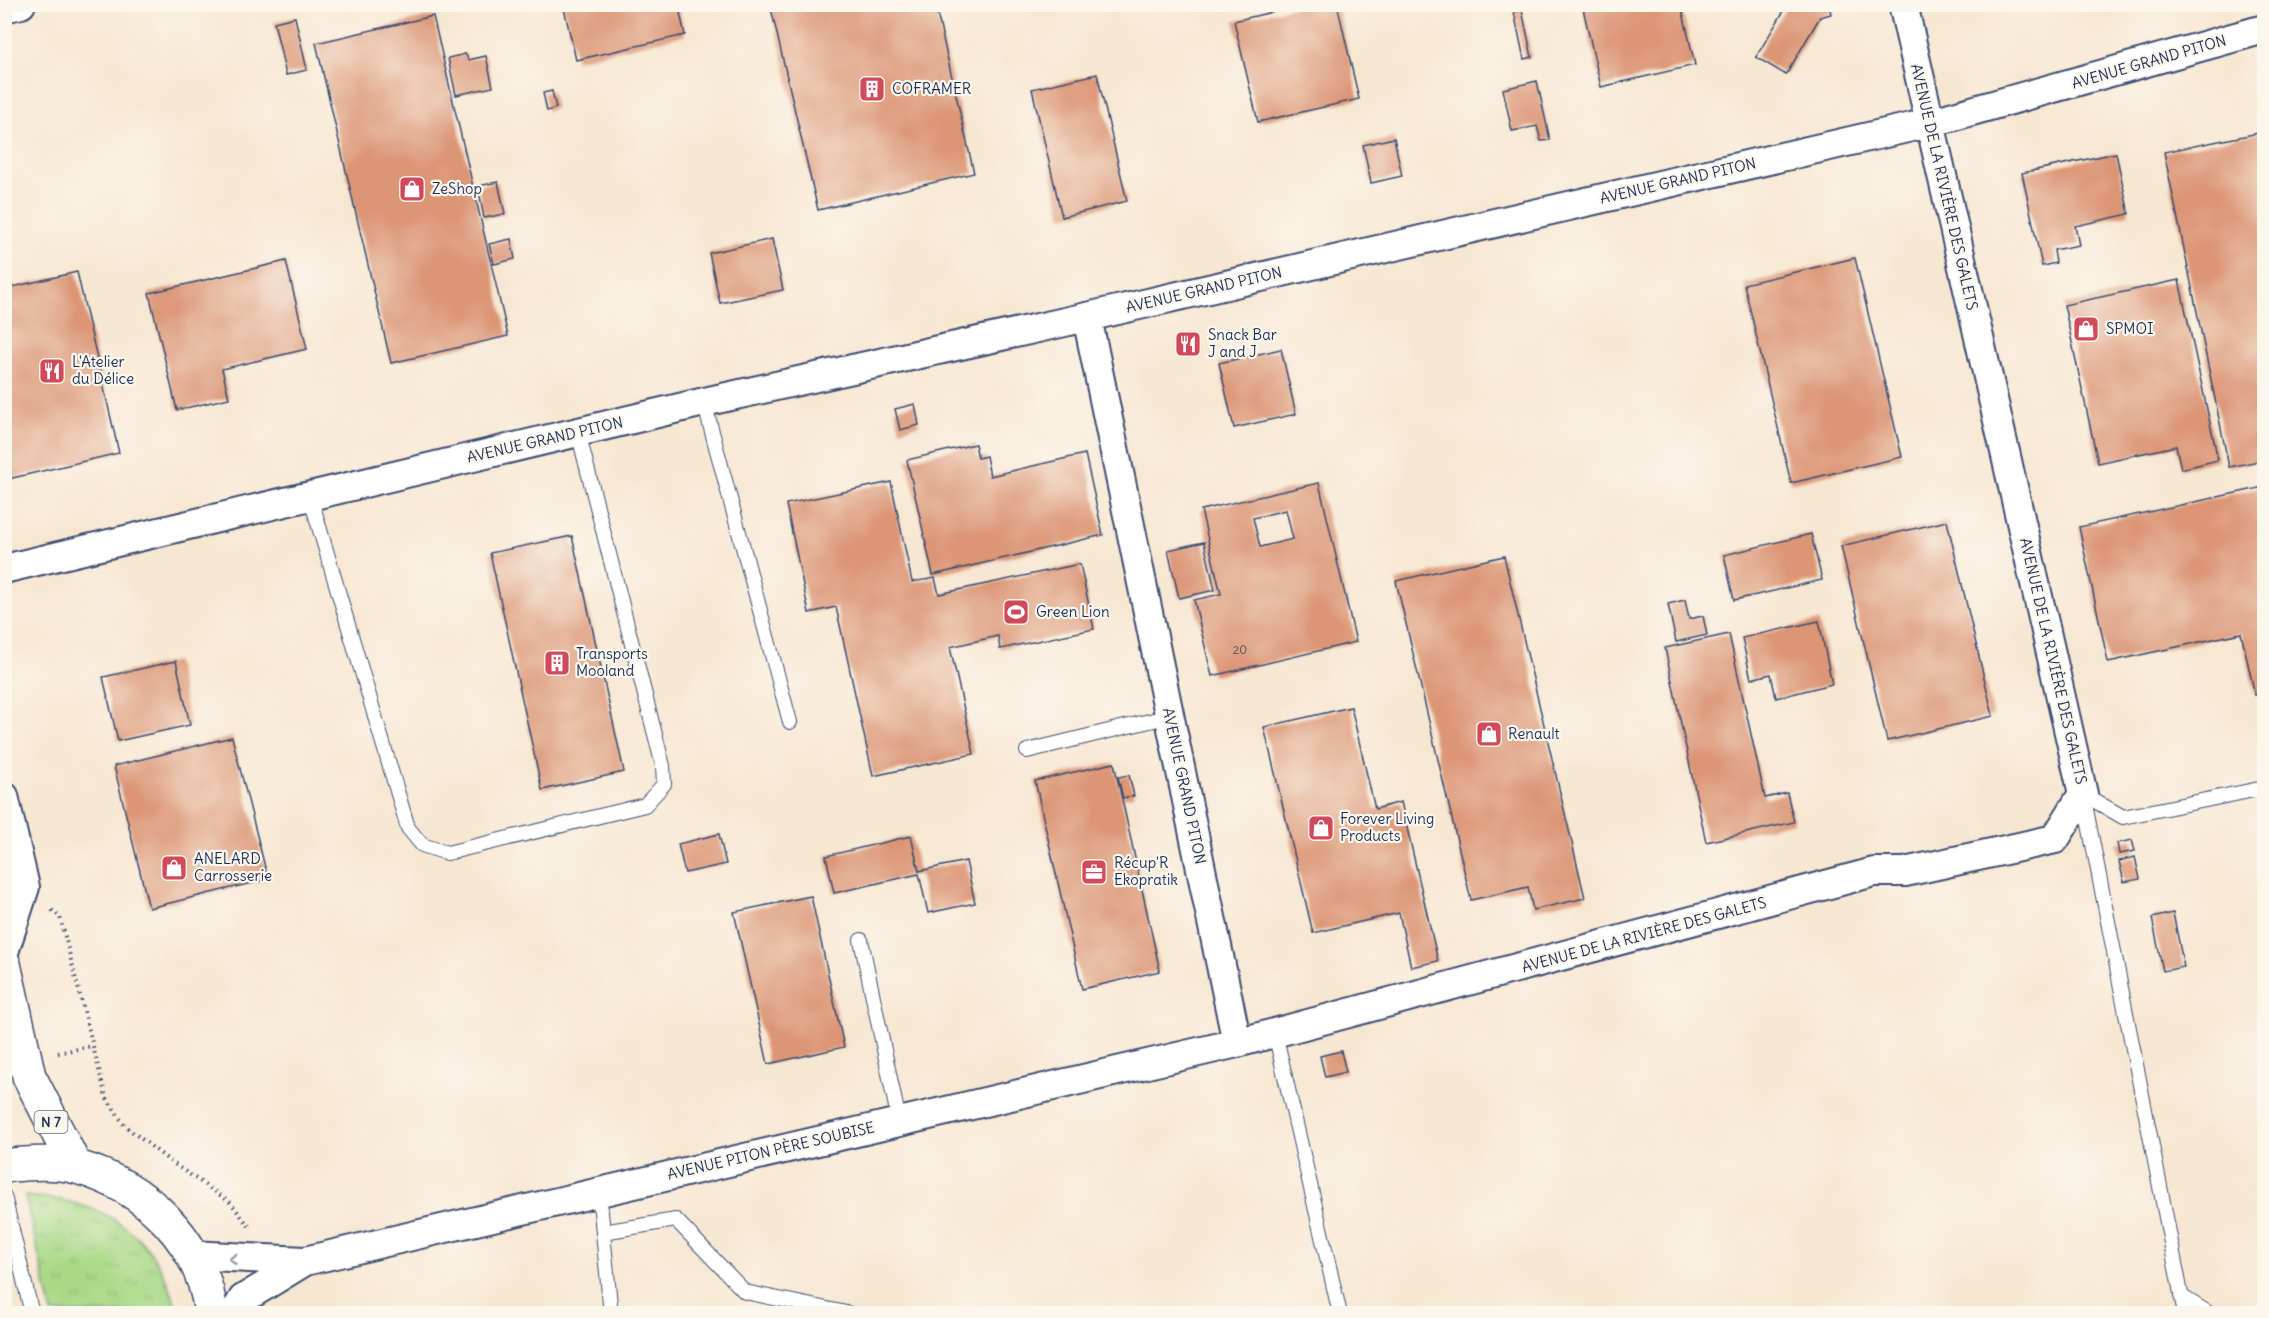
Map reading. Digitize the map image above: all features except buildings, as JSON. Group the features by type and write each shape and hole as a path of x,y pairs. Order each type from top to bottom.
{"main road":[{"name":"N 7","path":"4,964 29,1076 75,1167"},
{"path":"4,1166 36,1162 75,1167 111,1179 143,1198 171,1223 192,1255 209,1298 211,1314"}],"street":[{"path":"4,8 21,4"},
{"name":"AVENUE DE LA RIVIÈRE DES GALETS","path":"1237,1043 1874,872 1905,872 2055,839 2083,794 1903,4"},
{"name":"AVENUE GRAND PITON","path":"4,569 704,402 1087,317 1929,123 2265,29"},
{"name":"AVENUE GRAND PITON","path":"1087,317 1237,1043"},
{"path":"4,796 25,887 4,952"},
{"name":"AVENUE PITON PÈRE SOUBISE","path":"305,1261 1237,1043"},
{"path":"192,1255 305,1261"},
{"path":"234,1314 243,1299 305,1261"}],"lane":[{"path":"704,402 790,722"},
{"path":"310,496 408,828 422,844 447,854 645,805 663,784 663,766 578,432"},
{"path":"1027,752 1170,717"},
{"path":"2083,794 2123,817 2265,788"},
{"path":"2083,794 2185,1314"},
{"path":"861,940 898,1121"},
{"path":"1275,1032 1340,1314"},
{"path":"599,1192 611,1314"},
{"path":"4,1196 32,1314"},
{"path":"603,1232 676,1220 745,1292 850,1314"},
{"path":"2181,1296 2210,1314"}],"path":[{"path":"25,887 60,917 106,1096 125,1126 171,1162 229,1202 274,1260"}],"green space":[{"path":"25,1196 80,1205 124,1226 142,1242 157,1262 169,1285 178,1313 52,1313"}],"place":[{"name":"COFRAMER","path":"872,89"},
{"name":"ZeShop","path":"412,189"},
{"name":"SPMOI","path":"2086,329"},
{"name":"Snack Bar J and J","path":"1188,344"},
{"name":"L'Atelier du Délice","path":"52,371"},
{"name":"Green Lion","path":"1016,612"},
{"name":"Transports Mooland","path":"557,663"},
{"name":"Renault","path":"1489,734"},
{"name":"Forever Living Products","path":"1321,828"},
{"name":"ANELARD Carrosserie","path":"174,868"},
{"name":"Récup'R Ekopratik","path":"1094,872"}]}
